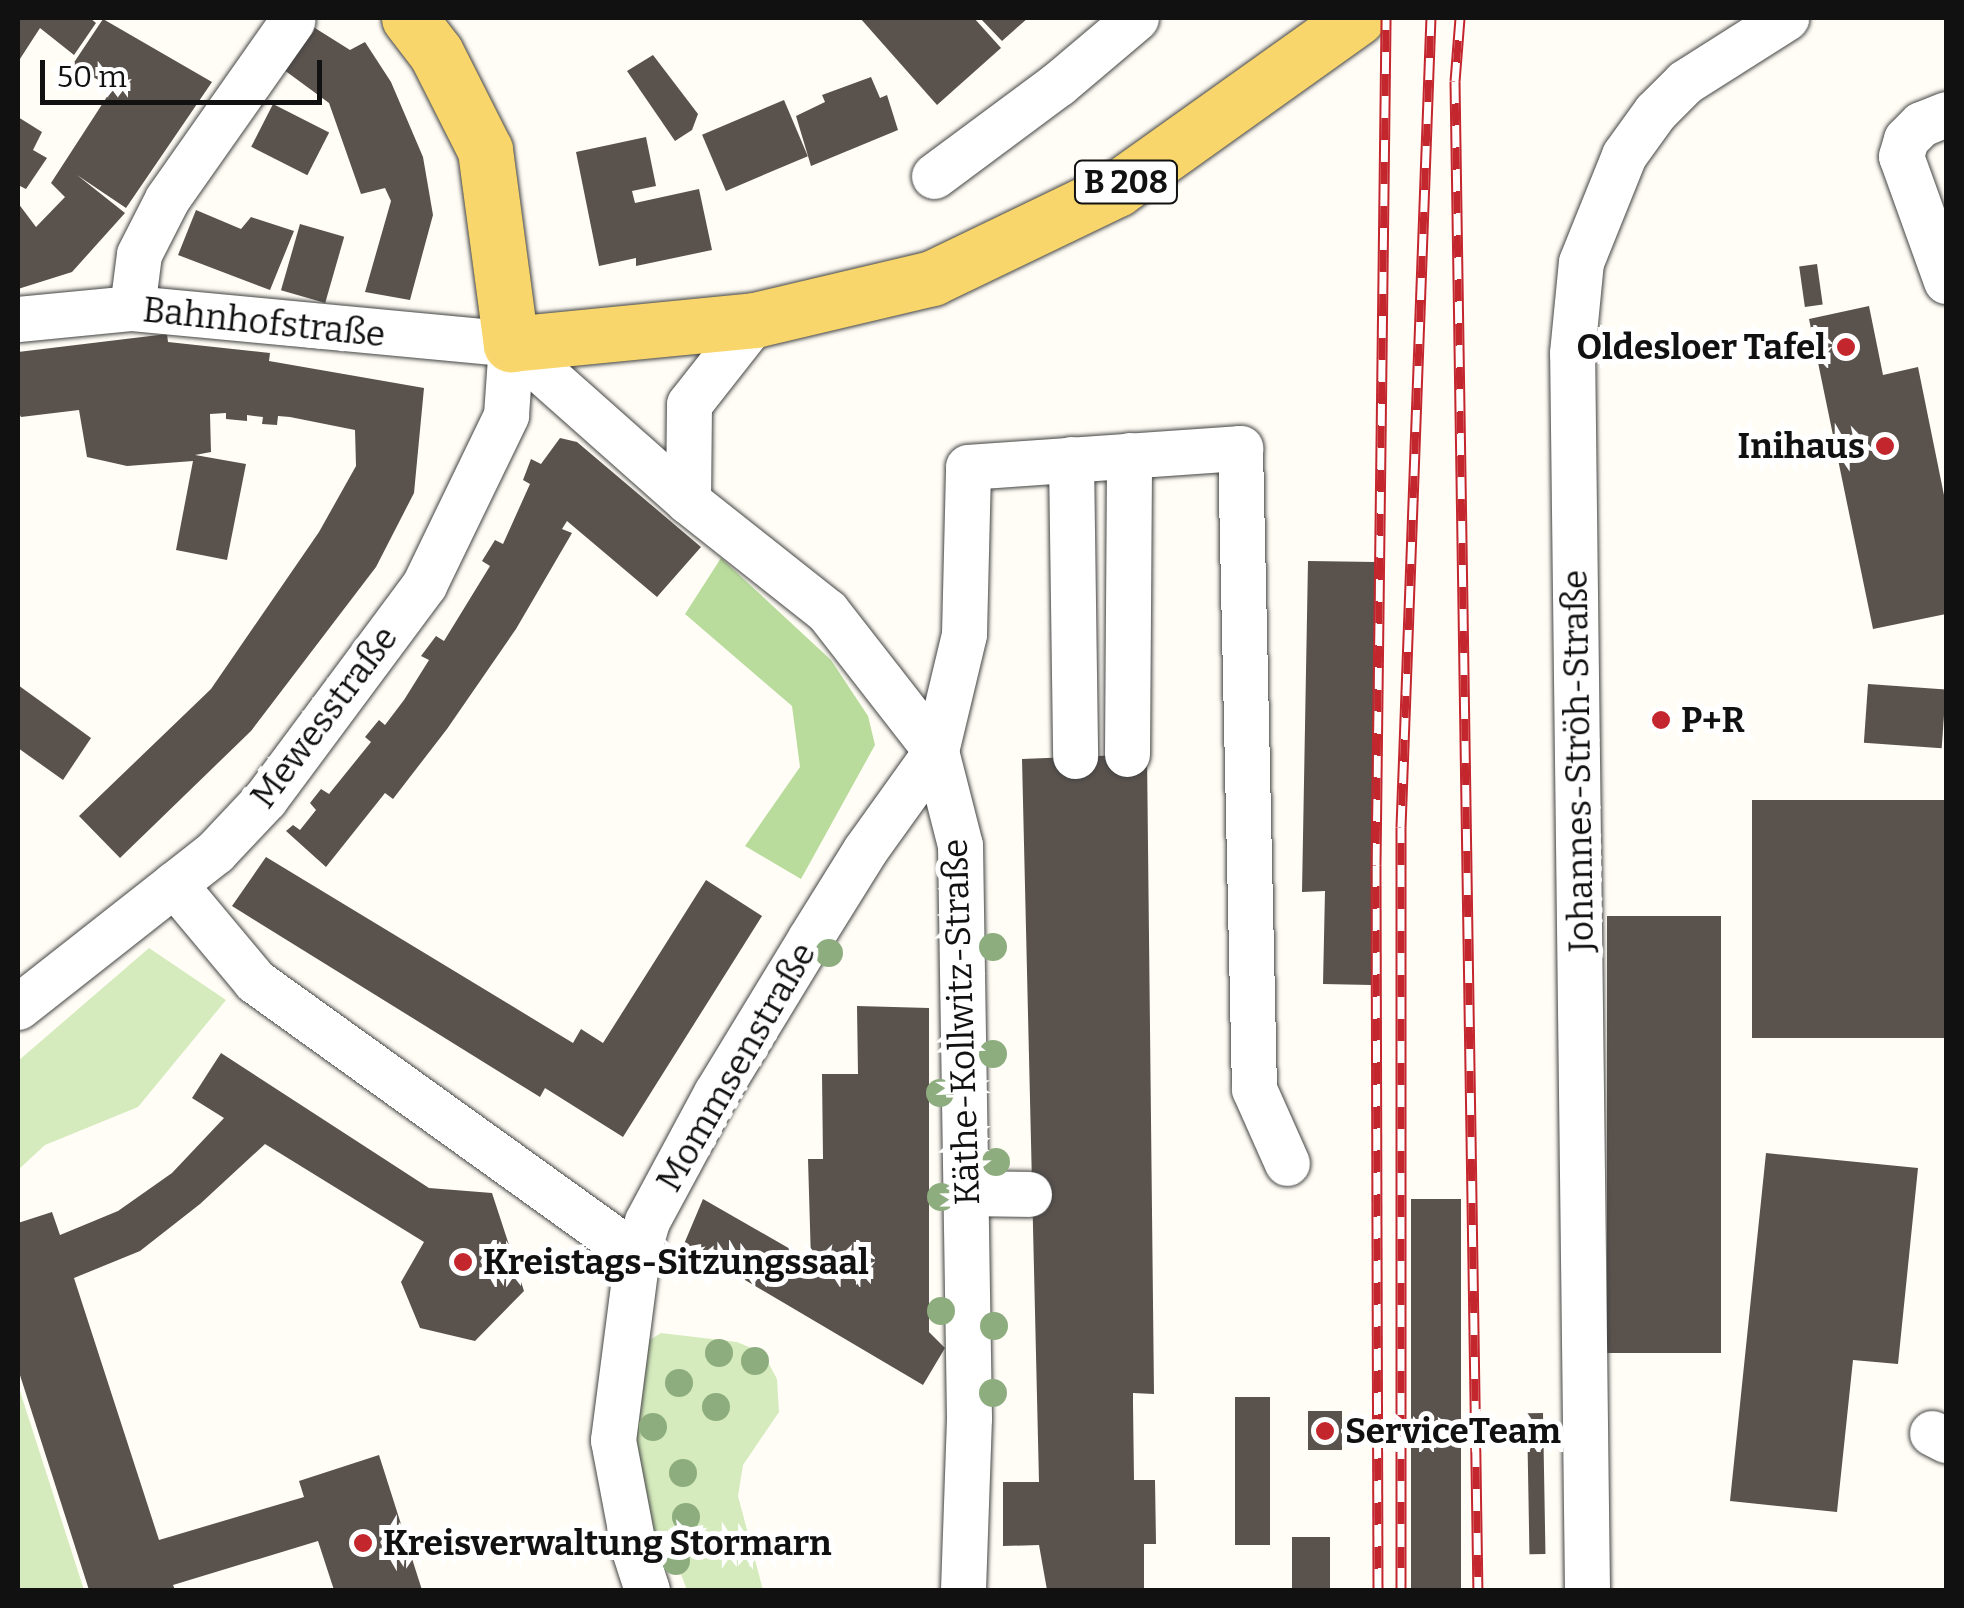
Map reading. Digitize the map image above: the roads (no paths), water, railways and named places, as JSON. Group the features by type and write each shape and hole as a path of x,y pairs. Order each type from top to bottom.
{"main road":[{"path":"409,18 436,53 485,150 511,344"},
{"name":"B 208","path":"511,344 754,320 932,278 1117,188 1358,18"}],"street":[{"name":"Johannes-Ströh-Straße","path":"1586,1590 1572,353 1586,246 1624,155 1655,112 1685,82 1786,18"},
{"path":"132,308 139,254 167,200 292,21"},
{"path":"934,176 1125,21"},
{"path":"1946,114 1921,124 1906,138 1900,156 1946,282"},
{"name":"Bahnhofstraße","path":"18,319 132,308 511,344"},
{"path":"688,501 689,404 754,320"},
{"name":"Käthe-Kollwitz-Straße","path":"511,344 688,501 826,611 936,751 960,846 968,1418 963,1590"},
{"name":"Mewesstraße","path":"18,1007 215,852 265,799 424,585 506,415 511,344"},
{"path":"936,751 964,634 968,467 1240,448 1254,1089 1287,1163"},
{"path":"1127,754 1129,455"},
{"path":"1071,459 1075,756"},
{"name":"Mommsenstraße","path":"647,1590 634,1550 613,1440 637,1256 647,1221 716,1094 865,850 936,751"},
{"path":"174,884 255,980 637,1256"},
{"path":"967,1192 1029,1194"}],"railway":[{"path":"1378,1590 1376,865 1386,18"},
{"path":"1401,1590 1401,827 1431,18"},
{"path":"1460,18 1455,81 1478,1590"}],"place":[{"name":"Oldesloer Tafel","path":"1846,347"},
{"name":"Inihaus","path":"1885,446"},
{"name":"P+R","path":"1661,720"},
{"name":"Kreistags-Sitzungssaal","path":"463,1262"},
{"name":"ServiceTeam","path":"1325,1431"},
{"name":"Kreisverwaltung Stormarn","path":"363,1543"}]}
